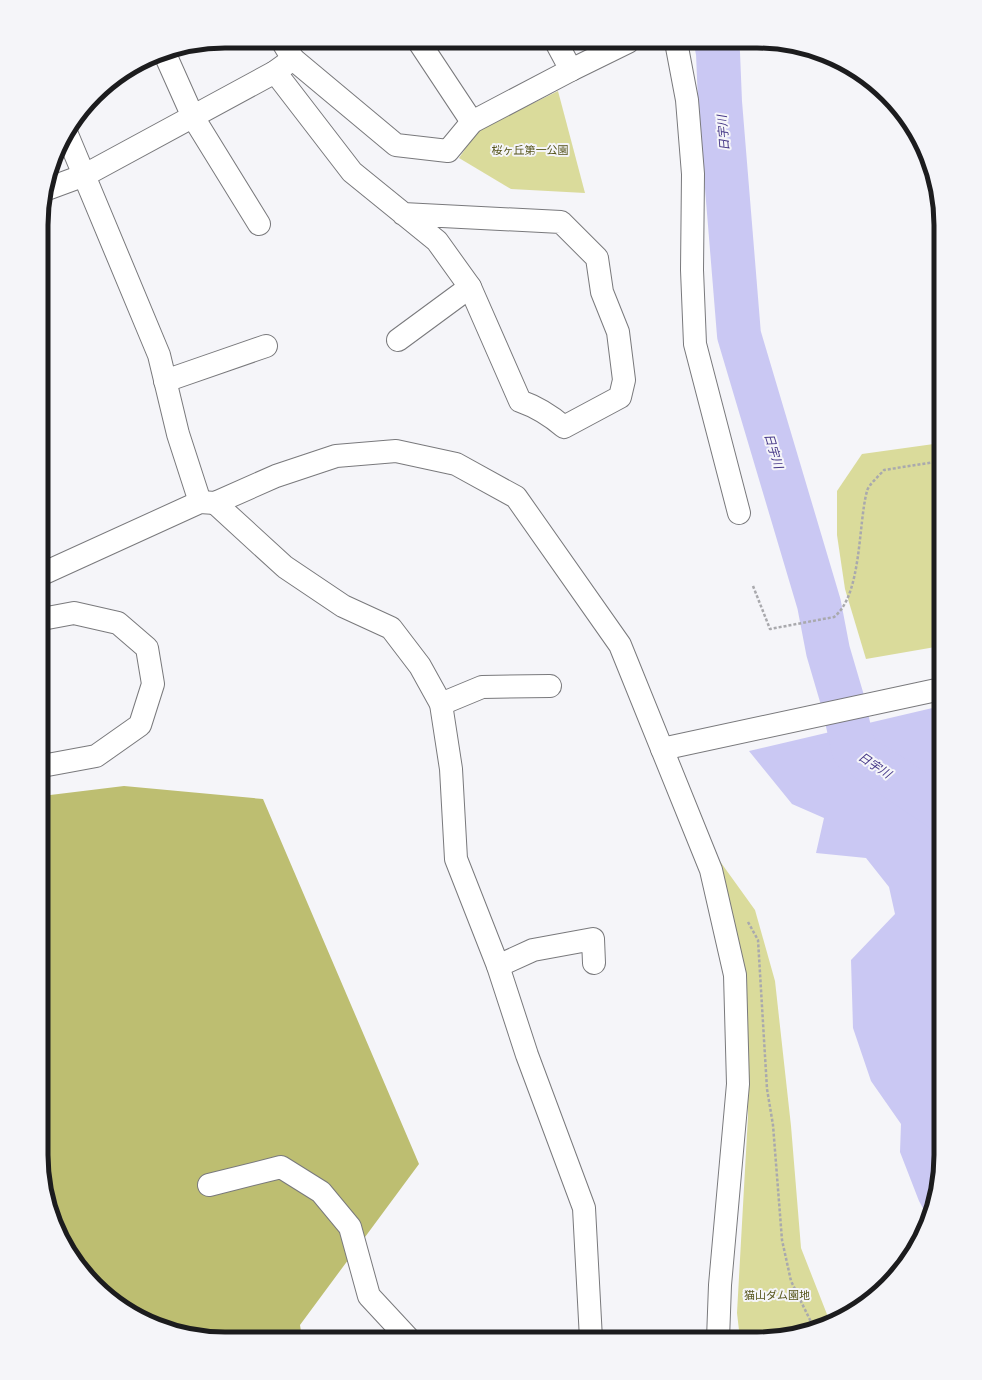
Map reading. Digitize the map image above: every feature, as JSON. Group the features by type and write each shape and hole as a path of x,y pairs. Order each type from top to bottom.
{"street":[{"path":"286,48 293,59 396,145 448,151 472,122 616,48"},
{"path":"423,48 472,122"},
{"path":"559,48 571,70"},
{"path":"677,48 687,100 693,174 692,270 694,344 739,513"},
{"path":"166,58 192,117 259,224"},
{"path":"52,187 85,175 275,72 293,59"},
{"path":"275,72 352,172 403,214 437,241 470,287 520,401 536,407 552,416 564,427 620,397 624,380 618,332 602,292 597,258 561,222 403,214"},
{"path":"70,141 159,355 178,434 207,502 285,567 343,606 391,628 420,666 441,704 451,769 456,859 498,966 527,1055 584,1208 590,1332"},
{"path":"398,340 470,287"},
{"path":"165,381 266,346"},
{"path":"48,571 207,502 276,476 336,456 396,451 456,464 516,497 620,646 671,748 711,870 735,975 738,1084 721,1277 718,1332"},
{"path":"48,618 74,613 118,622 147,648 153,684 140,725 96,756 48,765"},
{"path":"441,704 482,687 550,686"},
{"path":"671,748 934,691"},
{"path":"498,966 532,950 593,939 594,963"},
{"path":"209,1185 281,1167 321,1192 350,1227 368,1296 402,1332"}],"path":[{"path":"753,586 770,629 834,617 843,610 853,583 867,490 884,470 934,462"},
{"path":"747,920 758,940 767,1089 773,1125 782,1240 791,1281 812,1324"}],"green space":[{"name":"桜ヶ丘第一公園","path":"558,91 585,193 511,189 459,158 478,130"},
{"path":"934,444 934,647 866,659 845,589 837,535 837,491 862,454"},
{"name":"猫山ダム園地","path":"714,853 755,910 775,981 791,1126 801,1248 828,1317 791,1329 768,1332 739,1332 737,1313 748,1116 744,985"}],"shaded area":[{"path":"124,786 263,799 419,1164 300,1325 301,1332 214,1332 191,1329 157,1319 117,1295 92,1272 78,1253 61,1223 51,1189 48,1166 48,795"}],"water":[{"path":"934,708 934,1166 931,1189 925,1212 919,1201 900,1152 901,1124 871,1081 853,1028 851,960 895,914 889,887 866,858 816,853 824,818 792,804 749,751"}],"waterway":[{"name":"日宇川","path":"717,48 720,102 739,335 819,604 828,651 843,702 854,751 934,804"}]}
